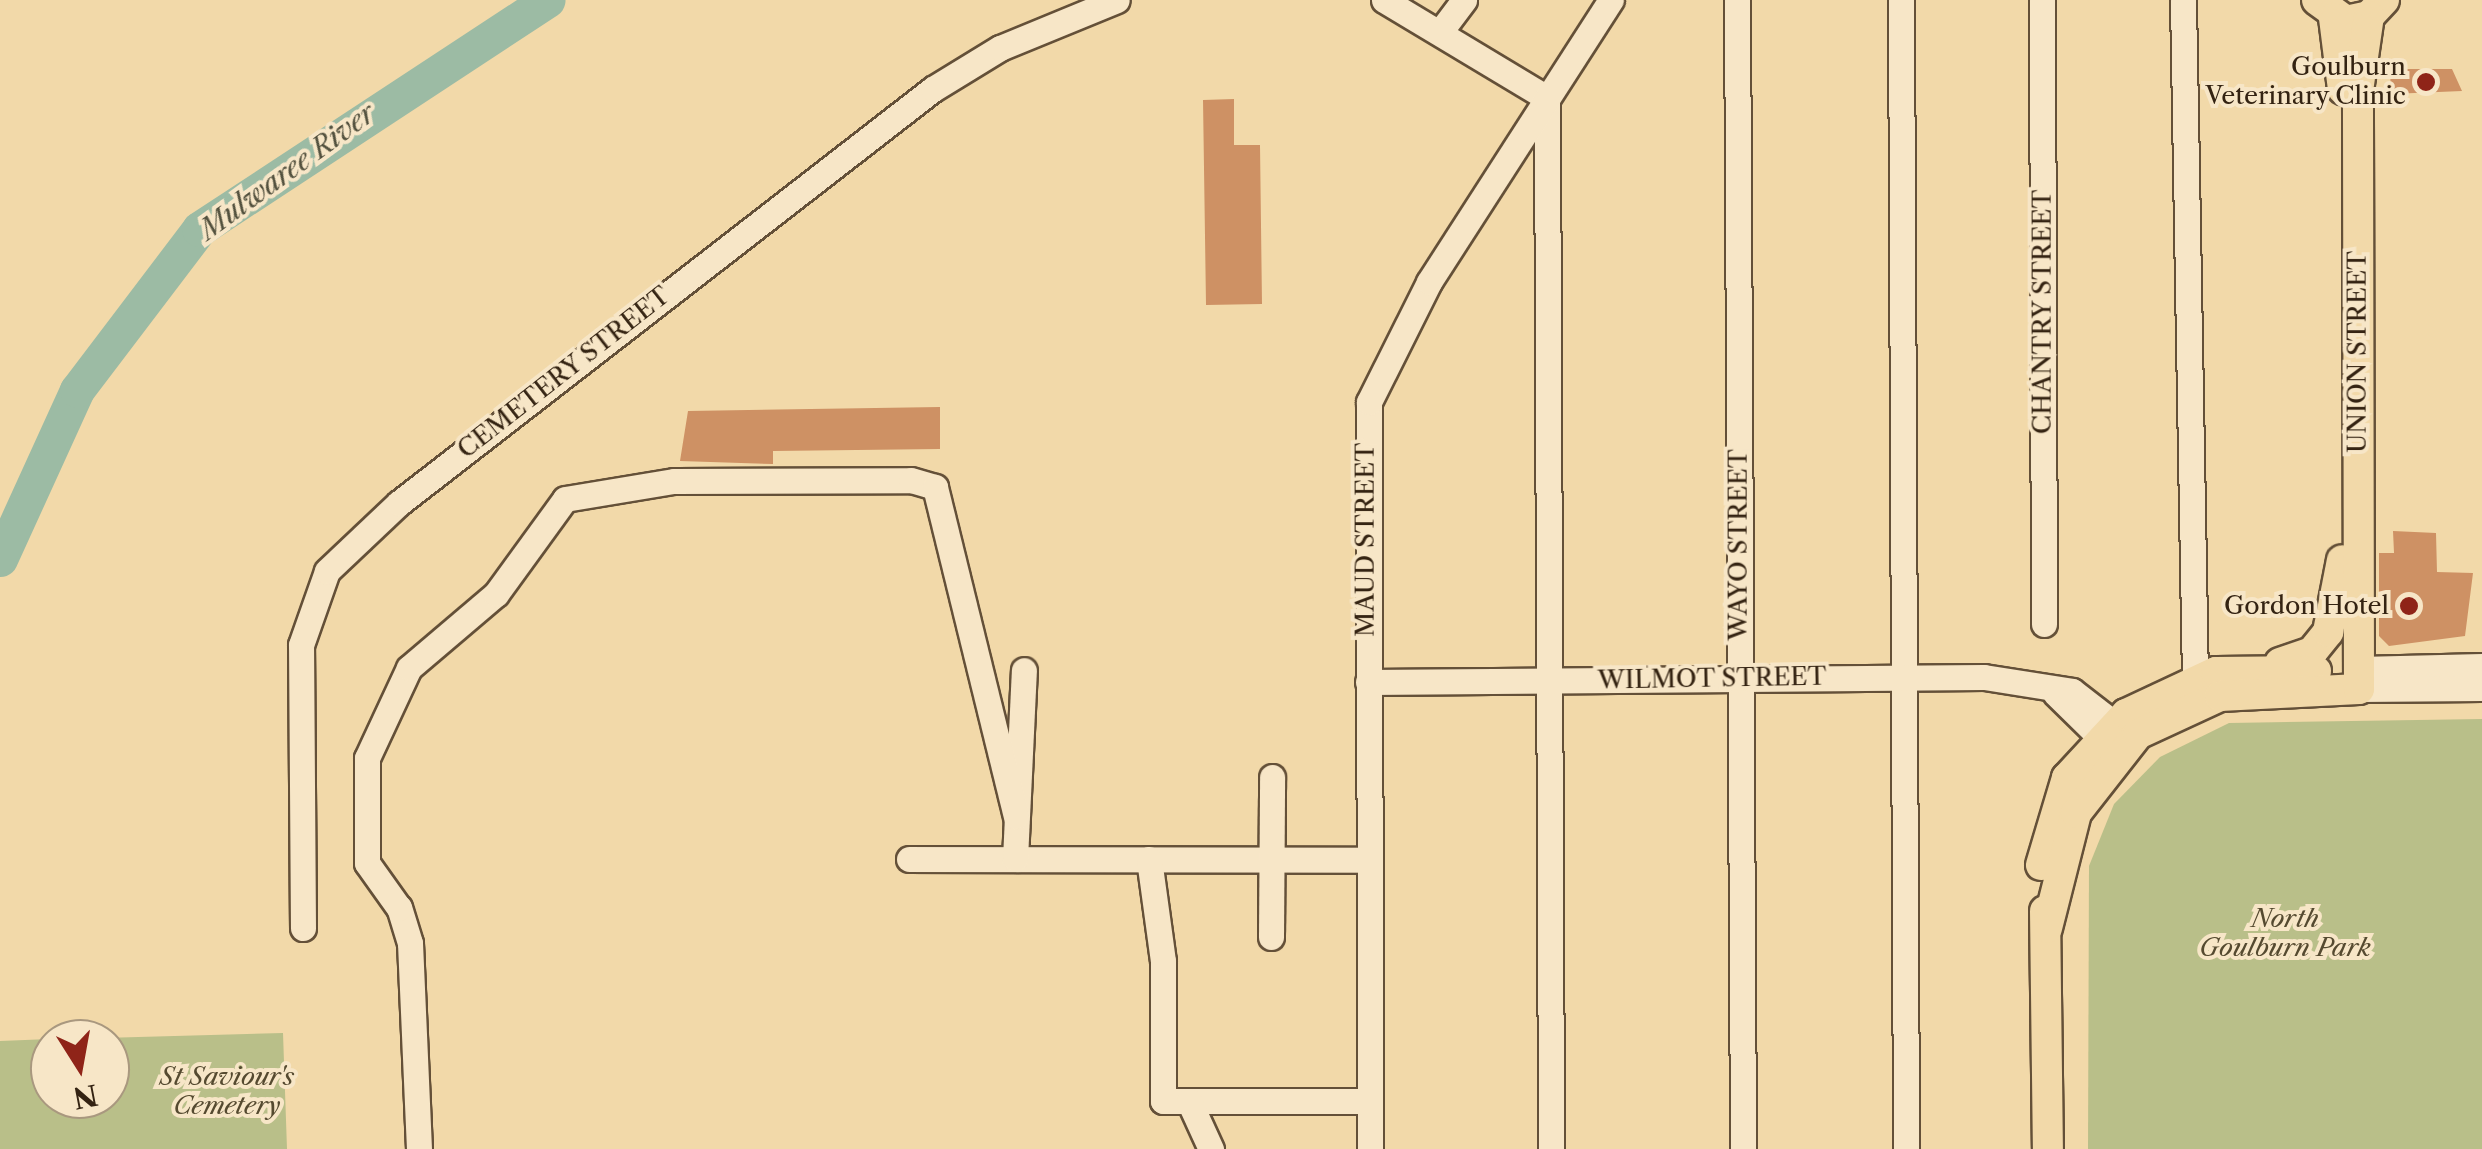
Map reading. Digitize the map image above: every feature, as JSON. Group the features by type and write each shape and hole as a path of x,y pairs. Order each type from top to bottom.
{"main road":[{"name":"UNION STREET","path":"2320,5 2376,8 2358,91 2350,680 2343,548 2344,90 2320,5"},
{"name":"UNION STREET","path":"2254,667 2302,658 2321,644 2343,548"},
{"path":"2048,1149 2042,860 2051,817 2117,738 2196,678 2254,667 2350,680"},
{"path":"2117,738 2220,696 2350,680"}],"street":[{"name":"CEMETERY STREET","path":"303,928 301,645 310,605 352,542 932,89 1014,41 1118,0"},
{"path":"1384,0 1444,28 1546,98 1551,1149"},
{"path":"1444,28 1464,0"},
{"name":"MAUD STREET","path":"1370,1149 1368,682 1373,389 1546,98 1611,0"},
{"name":"WAYO STREET","path":"1737,0 1743,1149"},
{"path":"1901,0 1906,1149"},
{"name":"CHANTRY STREET","path":"2042,0 2044,624"},
{"path":"2183,0 2196,678"},
{"path":"419,1149 410,942 400,908 367,863 367,758 409,668 496,594 565,499 674,480 911,480 935,488 1016,816"},
{"path":"2350,680 2482,666"},
{"path":"1015,859 1024,670"},
{"name":"WILMOT STREET","path":"1368,682 1997,678 2055,693 2117,738"},
{"path":"2350,680 2482,688"},
{"path":"1272,777 1272,937"},
{"path":"909,859 1369,860"},
{"path":"1150,859 1162,961 1163,1101 1370,1101"},
{"path":"1189,1101 1211,1149"}],"green space":[{"name":"North Goulburn Park","path":"2482,719 2482,1149 2088,1149 2089,866 2114,804 2160,757 2229,723"},
{"name":"St Saviour's Cemetery","path":"283,1033 287,1149 0,1149 0,1041 30,1040 30,1119 130,1119 130,1037"}],"building":[{"name":"Goulburn Veterinary Clinic","path":"2390,69 2452,69 2462,91 2391,94"},
{"path":"1234,99 1234,145 1260,145 1262,304 1206,305 1203,100"},
{"path":"940,407 940,449 773,451 773,464 680,461 688,411"},
{"path":"2393,531 2436,533 2437,572 2473,573 2465,636 2389,646 2379,636 2379,553 2394,553"}],"waterway":[{"name":"Mulwaree River","path":"0,559 77,390 199,229 547,0"}],"place":[{"name":"Goulburn Veterinary Clinic","path":"2426,82"},
{"name":"Gordon Hotel","path":"2409,606"}]}
